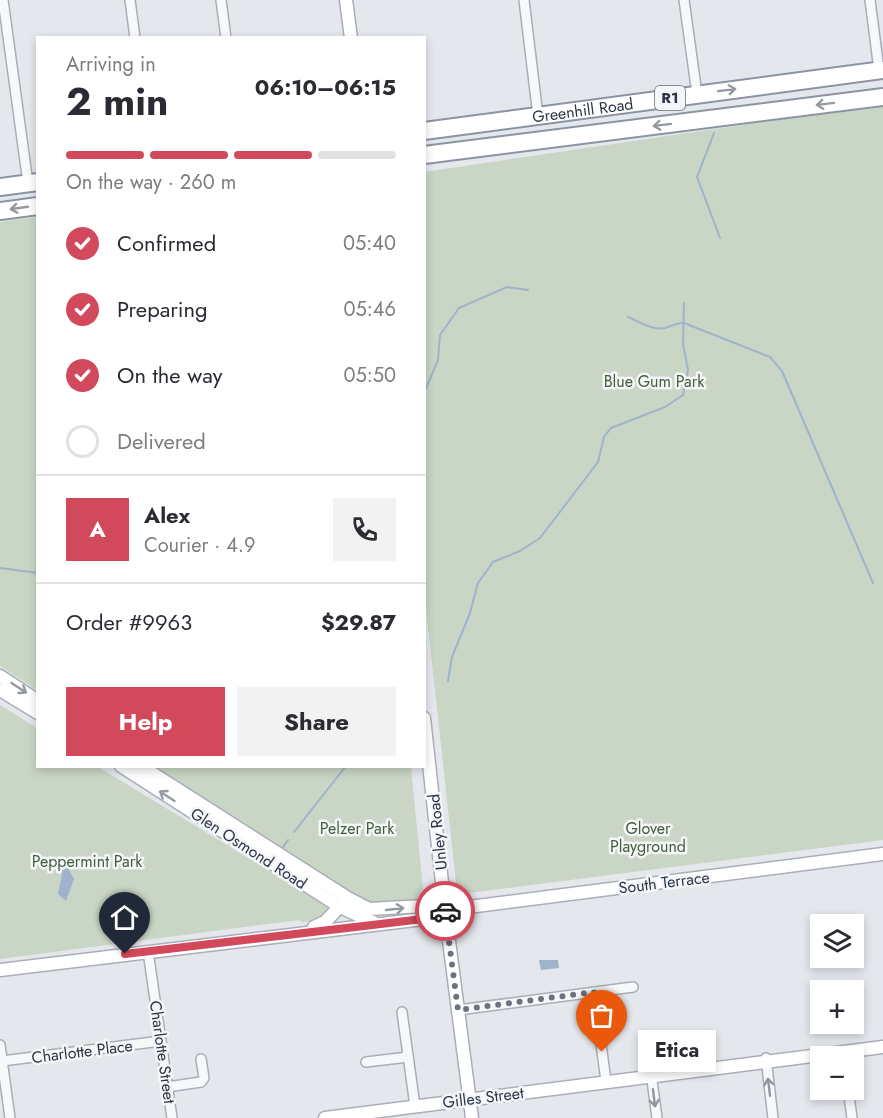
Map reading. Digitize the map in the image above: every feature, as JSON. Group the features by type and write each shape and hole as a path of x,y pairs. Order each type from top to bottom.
{"highway":[{"path":"875,98 881,70"},
{"name":"Greenhill Road","path":"426,131 881,70"},
{"path":"765,85 756,97 756,101 780,105 783,109"},
{"name":"Greenhill Road","path":"426,155 875,98"},
{"path":"461,126 462,136 467,138 501,134 524,142"},
{"path":"0,187 33,183"},
{"path":"0,211 36,206"}],"main road":[{"path":"346,0 351,36"},
{"path":"0,676 36,700"},
{"path":"0,690 36,713"},
{"name":"Unley Road","path":"426,736 445,910 472,1118"},
{"name":"Glen Osmond Road","path":"124,768 255,846 344,903 363,919 380,924"},
{"name":"Glen Osmond Road","path":"144,768 255,846"},
{"name":"South Terrace","path":"0,970 423,919 445,910 883,854"},
{"name":"South Terrace","path":"305,932 325,922 344,903 369,909 424,906 445,910"},
{"name":"Gilles Street","path":"864,1046 883,1041"},
{"name":"Gilles Street","path":"864,1049 883,1047"},
{"name":"Gilles Street","path":"329,1118 606,1081 616,1083 686,1070 810,1055"}],"street":[{"path":"3,0 33,183"},
{"path":"130,0 135,36"},
{"path":"221,0 226,36"},
{"path":"524,0 538,116"},
{"path":"684,0 697,94"},
{"path":"870,0 881,70"},
{"name":"Charlotte Street","path":"148,951 172,1118"},
{"path":"458,1010 633,987"},
{"path":"594,992 606,1081"},
{"path":"402,1012 414,1106"},
{"name":"Charlotte Place","path":"2,1061 161,1041"},
{"path":"0,1045 10,1118"},
{"path":"366,1062 408,1057"},
{"path":"167,1087 201,1082 204,1078 201,1059"},
{"path":"766,1060 773,1118"},
{"path":"651,1075 657,1118"},
{"path":"850,1100 852,1118"}],"green space":[{"name":"Blue Gum Park","path":"883,104 883,840 469,893 457,892 426,608 426,172"},
{"path":"36,217 36,689 0,666 0,222"},
{"name":"Peppermint Park","path":"0,705 36,727 36,768 100,768 331,908 327,919 302,922 299,920 0,959"},
{"name":"Pelzer Park","path":"155,768 411,768 423,889 416,899 376,904 348,895"}],"water":[{"path":"67,866 74,879 66,901 58,894 62,875 60,870"},
{"path":"539,960 558,960 559,968 541,970"}],"waterway":[{"path":"714,133 697,177 720,238"},
{"path":"426,388 438,360 440,335 459,308 507,287 528,290"},
{"path":"448,681 452,657 470,613 478,583 493,562 520,551 540,538 598,462 604,437 611,428 665,407 683,395 688,370 683,344 684,303"},
{"path":"628,317 660,329 684,323 770,357 782,371 873,583"},
{"path":"0,568 36,573"},
{"path":"294,832 344,768"},
{"path":"283,847 288,840"}],"way so far":[{"path":"445,911 458,1010 594,992 602,1052"}],"place":[{"name":"Etica","path":"602,1052"}],"route":[{"path":"125,954 423,919 445,911"}],"park label":[{"name":"Glover Playground","path":"648,837"}]}
